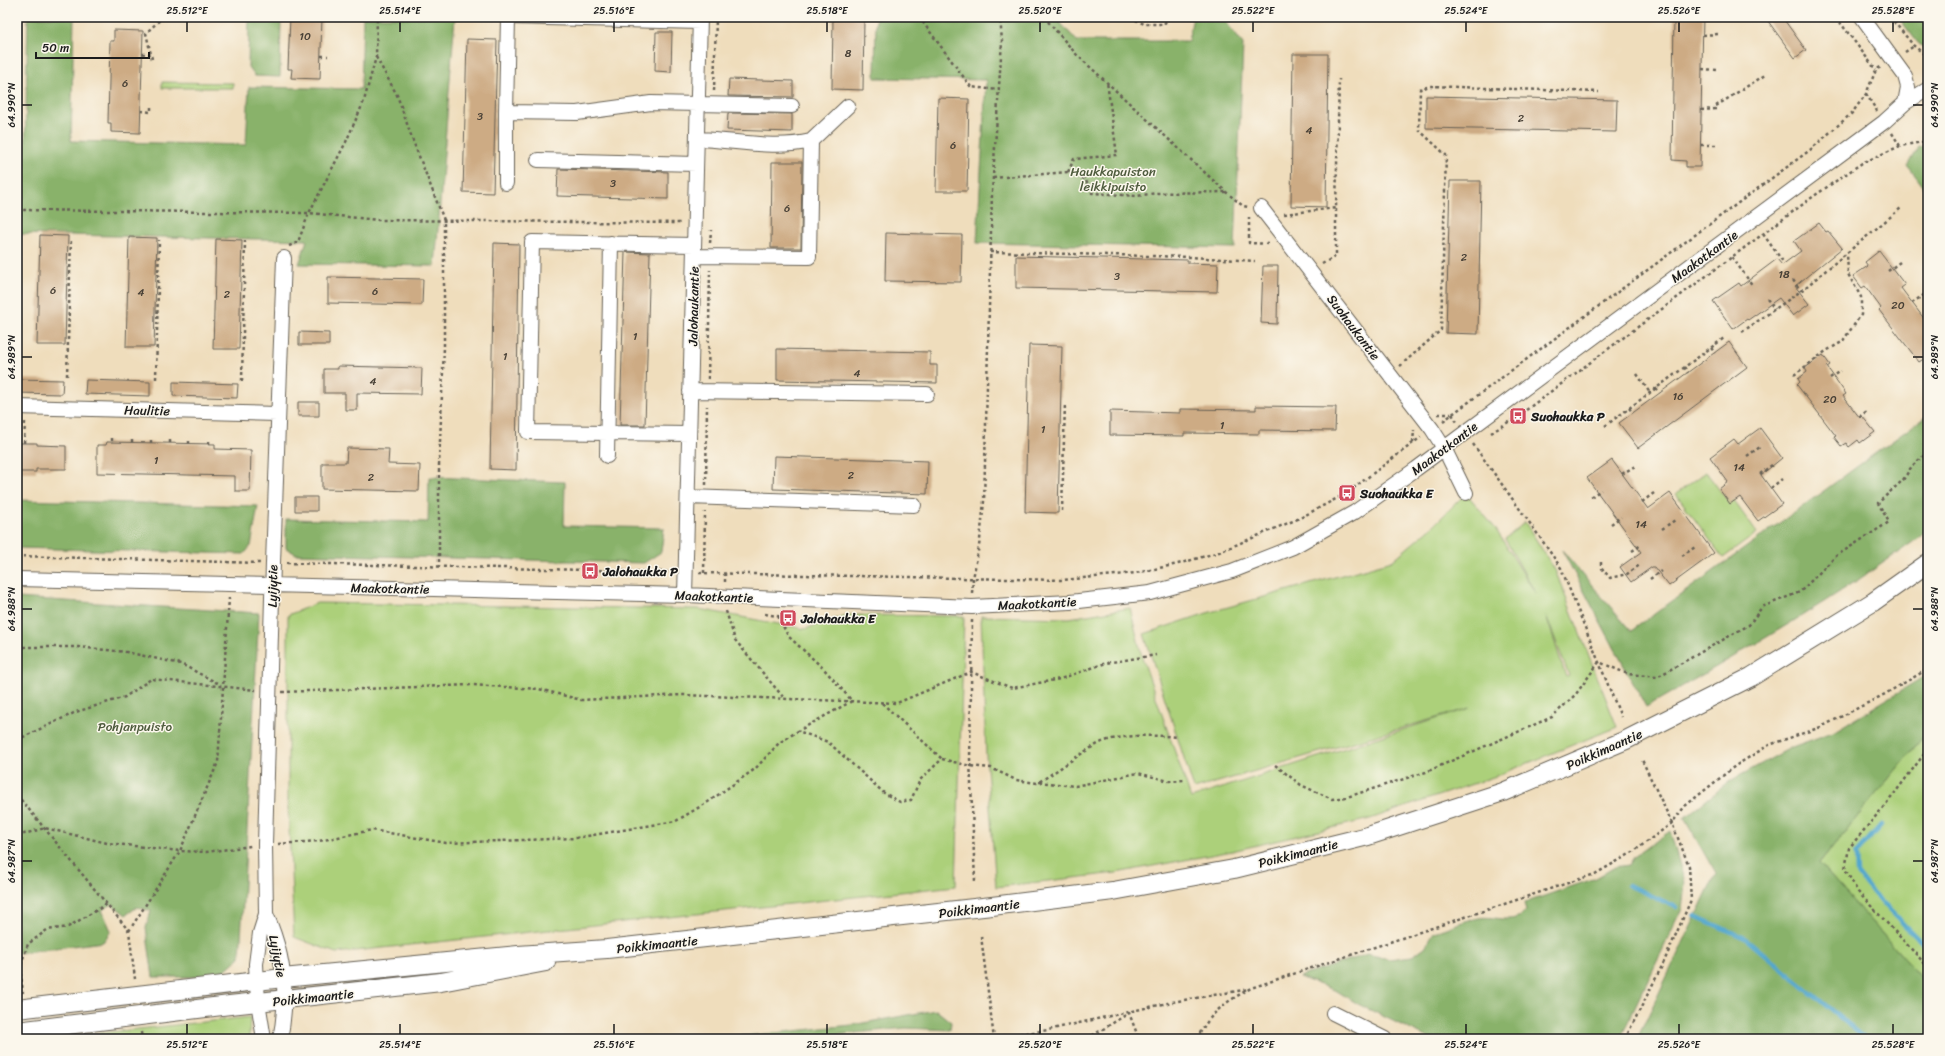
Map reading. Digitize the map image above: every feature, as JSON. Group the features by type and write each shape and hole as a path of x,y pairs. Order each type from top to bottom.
{"main road":[{"name":"Poikkimaantie","path":"20,1003 518,955 607,950 1113,891 1234,869 1368,836 1503,792 1626,740 1751,677 1873,602 1928,562"},
{"name":"Poikkimaantie","path":"17,1031 441,982 607,950"}],"street":[{"path":"506,183 508,17 700,19"},
{"path":"1862,17 1905,76 1908,87 1905,103"},
{"name":"Jalohaukantie","path":"685,595 700,19"},
{"name":"Maakotkantie","path":"17,579 685,595 972,607 1070,602 1150,593 1232,571 1293,547 1354,512 1444,448 1878,127 1905,103 1928,89"},
{"path":"506,112 577,113 651,104 698,103 792,106"},
{"path":"697,139 769,144 798,144 811,141 848,106"},
{"path":"689,434 528,432 532,242 611,244 694,251 710,256 809,257 811,141"},
{"path":"538,160 696,164"},
{"name":"Suohaukantie","path":"1261,208 1432,428 1444,448 1466,493"},
{"path":"607,456 611,244"},
{"name":"Lyijytie","path":"264,1039 258,1002 256,964 260,933 266,914 265,844 273,586 268,560 277,414 284,253"},
{"path":"690,390 927,394"},
{"name":"Haulitie","path":"21,407 277,414"},
{"path":"688,497 914,505"},
{"name":"Lyijytie","path":"266,914 280,952 283,978 284,1019 280,1039"},
{"path":"1333,1013 1385,1039"}],"path":[{"path":"152,59 146,33 163,17"},
{"path":"284,253 298,242 309,213 346,142 364,102 376,57 377,17"},
{"path":"714,104 716,17"},
{"path":"919,17 971,87 998,90"},
{"path":"975,882 970,766 972,607 973,579 980,540 984,501 988,422 990,252 1002,40 1000,17"},
{"path":"1044,17 1078,55 1226,192 1243,206 1261,208"},
{"path":"1130,17 1137,22 1164,24 1169,17"},
{"path":"17,556 262,563 268,560 704,573 1063,580 1136,573 1178,564 1219,552 1300,518 1346,493 1810,150 1852,113 1866,94 1876,70 1836,17"},
{"path":"1890,17 1914,46 1928,57"},
{"path":"1703,35 1718,34"},
{"path":"142,54 151,54"},
{"path":"321,56 328,56"},
{"path":"376,57 397,95 412,141 444,220 444,347 439,465 439,566"},
{"path":"1702,69 1717,70"},
{"path":"1701,110 1716,107 1764,74"},
{"path":"1321,265 1336,256 1339,79"},
{"path":"1068,172 1074,159 1117,155 1107,82"},
{"path":"1398,368 1441,330 1446,155 1419,130 1420,89 1430,86 1599,92"},
{"path":"141,111 151,112 151,106"},
{"path":"1490,434 1518,416 1763,234 1862,163 1900,146 1928,141"},
{"path":"1701,144 1716,144"},
{"path":"993,178 1068,172 1085,179 1092,193 1136,196 1156,193 1226,192"},
{"path":"1283,214 1336,208"},
{"path":"1742,332 1801,291 1901,208"},
{"path":"17,210 309,213 378,220 683,223"},
{"path":"704,573 711,223"},
{"path":"1763,234 1784,263"},
{"path":"67,376 71,238"},
{"path":"156,379 159,240"},
{"path":"242,381 245,241"},
{"path":"990,252 1190,257 1255,261"},
{"path":"1794,375 1842,342 1862,310 1861,297 1848,274 1846,253"},
{"path":"1732,257 1753,286"},
{"path":"1888,271 1900,262"},
{"path":"1793,280 1801,291"},
{"path":"1912,303 1928,292"},
{"path":"1767,299 1775,309"},
{"path":"1605,426 1724,338"},
{"path":"1711,348 1715,353"},
{"path":"1684,367 1688,373"},
{"path":"1830,378 1840,371"},
{"path":"1637,374 1650,392"},
{"path":"1656,388 1660,393"},
{"path":"1062,511 1065,403"},
{"path":"21,407 24,443"},
{"path":"1629,408 1633,413"},
{"path":"1859,417 1867,411"},
{"path":"132,438 132,443"},
{"path":"189,439 189,444"},
{"path":"209,439 209,444"},
{"path":"1478,439 1472,442 1560,568 1621,717"},
{"path":"1747,456 1760,447"},
{"path":"1599,662 1628,674 1657,677 1749,625 1762,607 1800,592 1836,556 1890,522 1878,503 1903,480 1912,466 1928,452"},
{"path":"1760,474 1772,465"},
{"path":"1622,474 1634,466"},
{"path":"1771,488 1782,479"},
{"path":"1591,497 1601,490"},
{"path":"1642,502 1654,493"},
{"path":"1611,524 1621,517"},
{"path":"1662,529 1675,520"},
{"path":"1632,551 1641,545"},
{"path":"1682,556 1695,547"},
{"path":"129,931 180,850 218,762 232,562"},
{"path":"1600,562 1601,566 1610,578 1627,574 1641,564"},
{"path":"1650,579 1661,571"},
{"path":"726,608 734,640 784,699"},
{"path":"778,616 788,636 824,669 852,702"},
{"path":"17,647 78,647 126,652 181,664 223,686"},
{"path":"17,740 76,712 124,697 150,679 270,692 472,685 539,689 581,700 682,695 897,703 971,672 1012,688 1060,679 1106,664 1156,655"},
{"path":"1275,765 1301,785 1332,799 1347,797 1426,772 1552,717 1576,694 1599,662"},
{"path":"984,1039 1048,1030 1129,1013 1172,1002 1251,988 1594,874 1633,852 1672,823 1685,806 1735,766 1769,745 1821,727 1885,694 1928,669"},
{"path":"17,836 45,828 107,843 206,852 265,844 319,841 372,830 446,843 576,838 676,821 708,802 755,769 779,743 852,702"},
{"path":"882,702 942,759 970,766 992,768 1016,780 1075,786 1138,773 1169,781 1184,780"},
{"path":"798,731 828,742 884,793 900,802 911,800 920,780 942,759"},
{"path":"1039,782 1101,742 1130,737 1159,735 1177,737"},
{"path":"1928,749 1891,798 1849,848 1845,869 1858,892 1928,968"},
{"path":"1625,1039 1662,964 1691,900 1689,866 1672,823 1642,760"},
{"path":"17,794 129,931 135,980"},
{"path":"20,1003 18,968 28,944 42,933 48,930 68,927 107,904"},
{"path":"981,936 994,1038"},
{"path":"1197,1039 1203,1026 1225,1003 1251,988"},
{"path":"1087,1039 1129,1013"},
{"path":"1129,1013 1139,1039"}],"green space":[{"path":"28,17 74,17 71,141 246,145 249,87 361,89 363,17 455,17 435,266 299,264 307,240 17,234 17,198 24,198"},
{"path":"249,17 281,17 280,77 255,76 248,67"},
{"name":"Haukkapuiston leikkipuisto","path":"876,17 1055,17 1077,41 1188,41 1193,17 1222,17 1243,44 1235,248 977,243 986,80 875,78"},
{"path":"1898,17 1928,17 1928,51 1918,43"},
{"path":"162,82 233,83 233,88 162,88"},
{"path":"1928,145 1928,190 1926,190 1908,166 1919,147"},
{"path":"1928,415 1928,531 1860,579 1790,623 1646,707 1562,550 1631,631"},
{"path":"1706,472 1730,504 1734,501 1757,533 1723,558 1676,494"},
{"path":"429,477 565,482 564,526 664,528 661,552 644,563 296,554 286,548 286,519 428,522"},
{"path":"1466,493 1495,528 1536,594 1505,539 1525,522 1555,570 1617,727 1496,776 1370,819 1232,851 1116,873 996,887 986,754 981,616 1069,618 1130,608 1142,657 1191,798 1470,708 1194,789 1144,634 1207,613 1392,561 1433,526","holes":["1546,615 1569,676 1566,677"]},
{"path":"17,500 258,506 251,546 244,554 17,548"},
{"name":"Pohjanpuisto","path":"17,598 259,613 240,957 217,977 153,977 146,928 151,911 137,907 126,915 112,904 102,910 111,931 103,942 17,953"},
{"path":"317,603 699,609 805,629 846,615 964,616 956,886 336,953 294,937 288,806 288,615"},
{"path":"1928,674 1928,731 1819,863 1928,985 1928,1039 1637,1039 1716,874 1684,818 1730,781 1792,747 1833,732"},
{"path":"1928,731 1928,985 1819,863"},
{"path":"1670,831 1685,883 1682,909 1620,1039 1430,1039 1358,1004 1337,991 1299,977 1367,954 1389,959 1412,956 1425,947 1434,932 1468,920 1485,917 1504,919 1515,918 1526,911 1524,903 1596,878 1615,867 1629,865 1634,857"},
{"path":"936,1010 951,1022 950,1030 906,1028 793,1039 715,1039 852,1025"},
{"path":"250,1017 249,1039 79,1039 83,1035"}],"building":[{"path":"290,17 322,17 320,79 291,78 292,69 288,69"},
{"path":"833,17 864,17 863,90 832,89"},
{"path":"1674,17 1703,17 1700,167 1686,167 1686,161 1672,160"},
{"path":"1765,17 1782,17 1806,50 1795,58"},
{"path":"114,30 143,31 140,133 111,132 111,123 108,123 110,41 114,41"},
{"path":"656,32 672,32 671,72 655,71"},
{"path":"467,39 497,40 493,193 463,192"},
{"path":"1293,54 1328,54 1326,207 1291,206"},
{"path":"729,79 793,81 793,97 728,96"},
{"path":"1426,96 1617,100 1616,132 1426,128"},
{"path":"938,98 969,99 967,191 936,191"},
{"path":"728,113 792,114 792,132 727,130"},
{"path":"772,162 802,162 801,248 771,248"},
{"path":"558,169 668,172 668,199 557,196"},
{"path":"1450,181 1481,181 1478,334 1446,333"},
{"path":"1819,223 1826,232 1828,231 1842,248 1795,286 1809,304 1793,316 1779,298 1733,329 1713,301 1739,283 1741,286 1777,259 1782,265 1801,251 1794,241"},
{"path":"886,233 962,235 961,282 885,281"},
{"path":"40,235 68,236 65,345 37,345"},
{"path":"129,237 157,238 154,347 126,347"},
{"path":"216,239 242,240 239,349 213,349"},
{"path":"494,243 519,244 516,470 490,469"},
{"path":"1879,251 1905,285 1901,288 1928,324 1928,356 1919,362 1879,310 1881,308 1865,286 1862,288 1853,276 1868,266 1865,262"},
{"path":"625,252 650,253 645,425 620,425"},
{"path":"1016,256 1188,260 1188,263 1218,264 1217,292 1016,288"},
{"path":"1263,266 1278,266 1277,324 1261,323"},
{"path":"328,277 423,279 422,305 328,303"},
{"path":"299,332 329,333 329,345 299,345"},
{"path":"1729,342 1747,367 1638,448 1619,423"},
{"path":"1029,345 1062,346 1058,513 1025,512"},
{"path":"777,349 930,352 930,365 937,365 937,383 777,380"},
{"path":"1823,355 1830,365 1827,367 1846,394 1843,396 1860,418 1862,416 1875,432 1860,443 1858,440 1849,447 1846,443 1841,446 1834,437 1836,436 1797,385 1800,382 1798,379 1807,372 1805,368"},
{"path":"338,366 422,368 421,394 357,393 357,410 345,410 345,393 324,393 324,369 338,369"},
{"path":"17,379 63,380 62,394 17,393"},
{"path":"86,380 150,382 150,396 85,394"},
{"path":"173,382 238,384 237,398 173,396"},
{"path":"298,402 319,402 319,416 298,416"},
{"path":"1256,406 1336,407 1335,431 1259,430 1259,434 1184,433 1184,436 1110,435 1110,411 1180,413 1180,409 1256,410"},
{"path":"1760,428 1782,458 1761,475 1782,504 1758,521 1740,497 1730,504 1719,489 1728,482 1710,457 1734,439 1738,444"},
{"path":"107,442 215,444 215,449 251,450 250,491 235,491 235,476 97,473 97,445 106,445"},
{"path":"17,443 37,443 37,445 66,446 66,469 36,469 36,472 17,472"},
{"path":"347,448 389,449 388,464 420,465 419,491 322,489 322,463 346,463"},
{"path":"774,456 928,461 927,494 773,489"},
{"path":"1612,460 1648,509 1670,493 1714,553 1669,586 1654,567 1631,582 1620,567 1641,552 1587,478"},
{"path":"295,497 317,497 317,511 295,511"}],"waterway":[{"path":"1881,825 1856,854 1857,873 1871,891 1928,949"},
{"path":"1628,885 1676,907"},
{"path":"1695,916 1745,938 1866,1039"}],"place":[{"name":"Suohaukka P","path":"1518,416"},
{"name":"Suohaukka E","path":"1347,493"},
{"name":"Jalohaukka P","path":"590,571"},
{"name":"Jalohaukka E","path":"788,618"}]}
